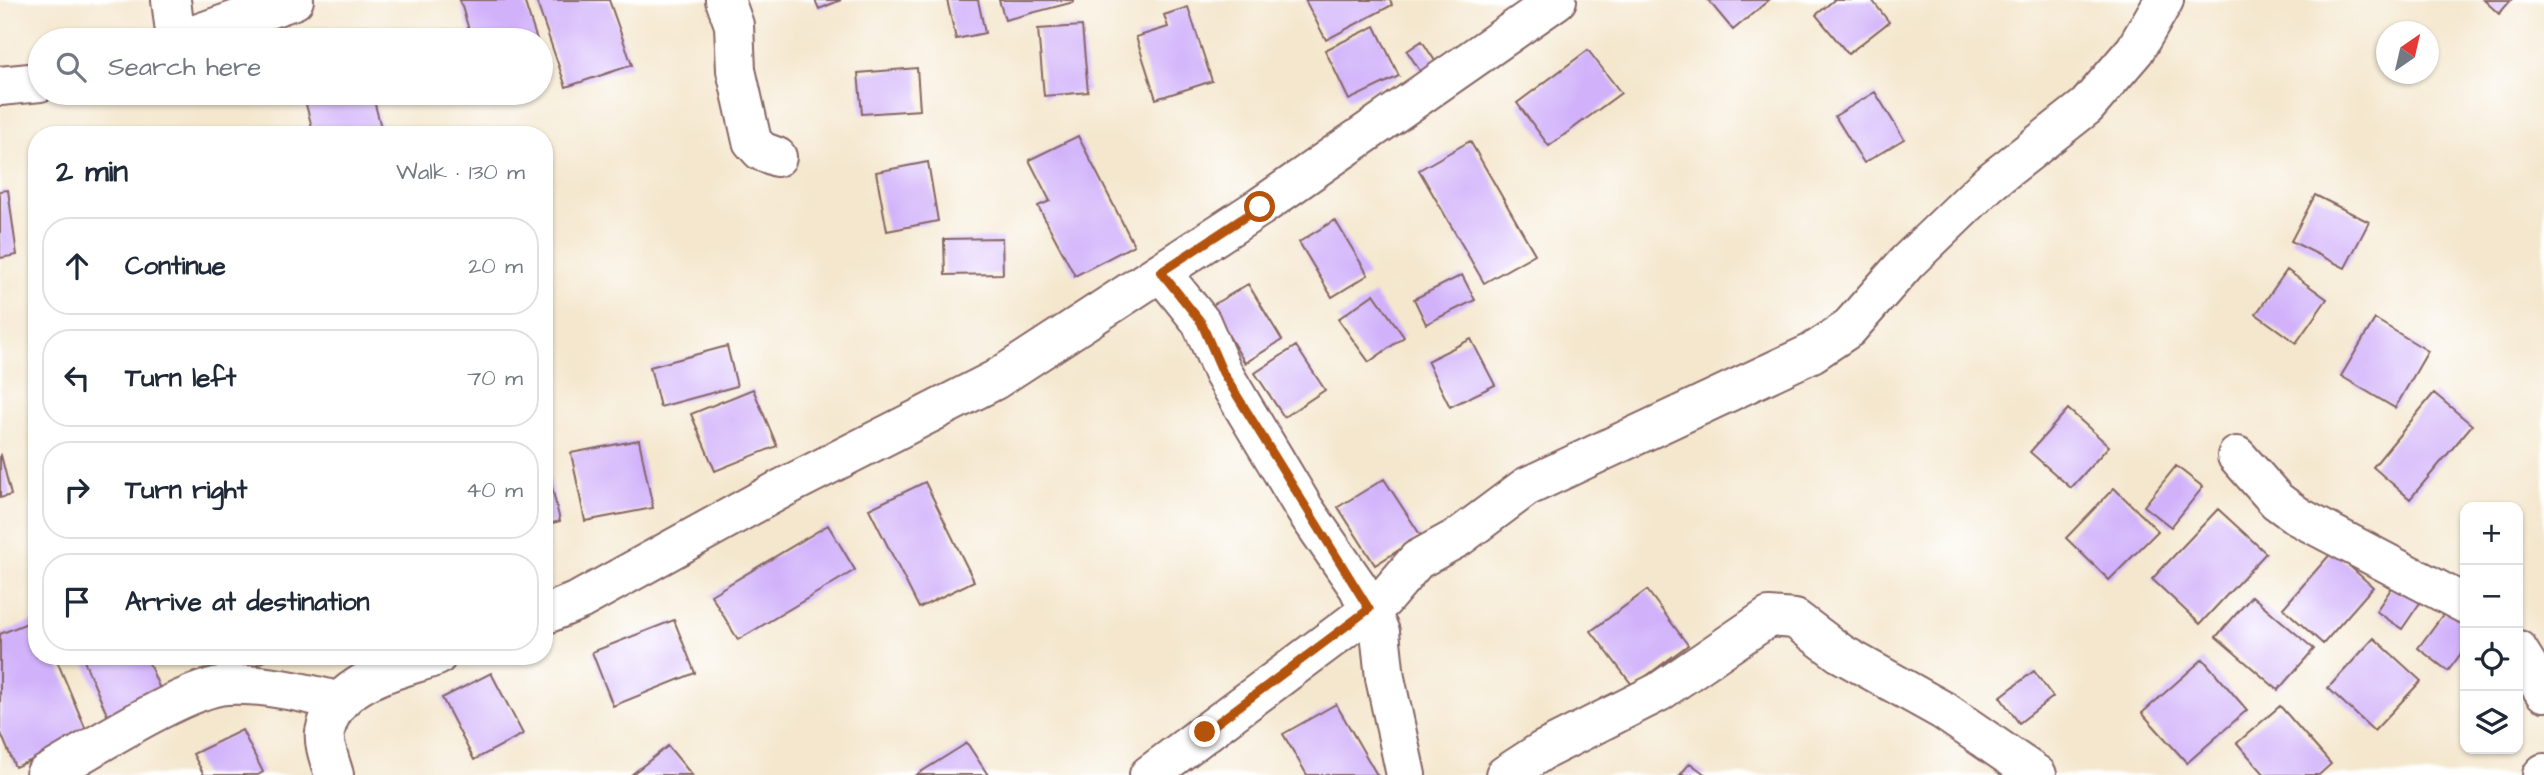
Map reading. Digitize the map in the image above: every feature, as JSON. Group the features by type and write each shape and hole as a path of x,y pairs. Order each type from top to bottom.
{"street":[{"path":"171,0 175,28"},
{"path":"212,28 294,0"},
{"path":"725,0 734,25 736,70 752,141 761,151 777,157"},
{"path":"553,611 580,600 783,488 995,380 1260,207 1557,0"},
{"path":"1149,775 1383,600 1417,560 1459,537 1525,487 1812,353 1848,329 1907,262 1989,183 2087,106 2135,50 2164,0"},
{"path":"0,86 28,83"},
{"path":"1161,272 1201,322 1235,394 1369,609 1380,632 1385,678 1406,775"},
{"path":"2237,456 2277,501 2299,517 2460,601"},
{"path":"1505,775 1542,751 1659,692 1769,618 1795,620 1840,653 1944,711 2037,775"},
{"path":"2523,658 2544,692"},
{"path":"334,775 325,734 337,701 361,683 412,665"},
{"path":"45,775 186,697 225,685 292,689 337,701"}],"building":[{"path":"460,0 524,0 533,28 468,28"},
{"path":"536,0 609,0 632,65 566,87 553,49 553,28 546,28"},
{"path":"815,0 841,0 819,9"},
{"path":"947,0 978,0 985,33 956,39"},
{"path":"999,0 1074,0 1074,2 1005,20"},
{"path":"1305,0 1390,0 1392,5 1326,40"},
{"path":"1708,0 1769,0 1733,30"},
{"path":"1834,0 1872,0 1889,22 1848,54 1816,15"},
{"path":"2484,0 2511,0 2499,14"},
{"path":"1188,7 1212,81 1156,99 1136,37 1168,27 1164,15"},
{"path":"1082,26 1088,92 1044,96 1038,29"},
{"path":"1375,26 1399,76 1349,100 1325,50"},
{"path":"1422,41 1437,64 1422,74 1407,51"},
{"path":"1588,50 1621,93 1549,146 1517,103"},
{"path":"917,68 920,110 862,114 858,73"},
{"path":"1875,92 1904,139 1864,163 1835,116"},
{"path":"306,105 375,105 381,126 312,126"},
{"path":"1078,136 1134,245 1075,276 1038,206 1050,201 1029,160"},
{"path":"1470,141 1535,254 1484,283 1419,170"},
{"path":"928,162 938,221 887,231 876,172"},
{"path":"8,190 17,255 0,258 0,191"},
{"path":"2315,195 2369,222 2345,268 2291,241"},
{"path":"1335,220 1368,275 1332,297 1299,242"},
{"path":"1002,238 1003,274 945,275 944,239"},
{"path":"2287,270 2327,299 2296,343 2256,314"},
{"path":"1462,275 1475,300 1426,324 1414,299"},
{"path":"1248,284 1282,340 1245,363 1211,306"},
{"path":"1374,294 1404,337 1369,362 1338,319"},
{"path":"2375,319 2428,351 2395,408 2341,376"},
{"path":"1471,339 1495,385 1450,407 1427,361"},
{"path":"727,346 737,386 660,407 650,367"},
{"path":"1296,346 1325,390 1284,417 1255,373"},
{"path":"753,389 777,446 715,471 691,414"},
{"path":"2434,393 2472,425 2410,499 2373,467"},
{"path":"2068,409 2109,446 2071,488 2030,452"},
{"path":"639,440 653,508 585,521 571,453"},
{"path":"0,456 11,495 0,498"},
{"path":"2176,466 2203,487 2171,527 2144,506"},
{"path":"1384,479 1421,536 1375,565 1338,507"},
{"path":"925,482 974,581 919,608 869,509"},
{"path":"2114,488 2158,531 2109,580 2066,538"},
{"path":"553,492 560,521 553,523"},
{"path":"2218,509 2266,553 2200,624 2152,579"},
{"path":"828,525 855,570 738,640 711,595"},
{"path":"2333,551 2373,587 2323,644 2283,608"},
{"path":"2402,573 2428,591 2402,629 2376,611"},
{"path":"1647,590 1688,645 1633,686 1591,631"},
{"path":"2252,596 2314,649 2278,690 2216,637"},
{"path":"2450,605 2460,612 2460,655 2448,671 2418,648"},
{"path":"674,620 695,673 613,706 592,652"},
{"path":"28,623 28,665 59,665 89,737 15,767 0,731 0,634"},
{"path":"2374,638 2421,681 2374,731 2328,688"},
{"path":"2203,659 2247,710 2187,763 2142,713"},
{"path":"86,665 150,665 162,694 108,717"},
{"path":"212,665 256,665 219,681"},
{"path":"2034,671 2053,697 2019,723 2000,697"},
{"path":"491,673 523,734 474,760 442,698"},
{"path":"1336,704 1377,775 1307,775 1283,734"},
{"path":"2280,706 2331,764 2319,775 2265,775 2237,743"},
{"path":"242,730 263,772 258,775 204,775 193,754"},
{"path":"967,743 988,775 916,775"},
{"path":"668,746 692,775 631,775"},
{"path":"1690,763 1706,775 1680,775"}],"route":[{"path":"1205,732 1369,609 1358,587 1305,510 1223,373 1201,322 1161,272 1260,207"}]}
